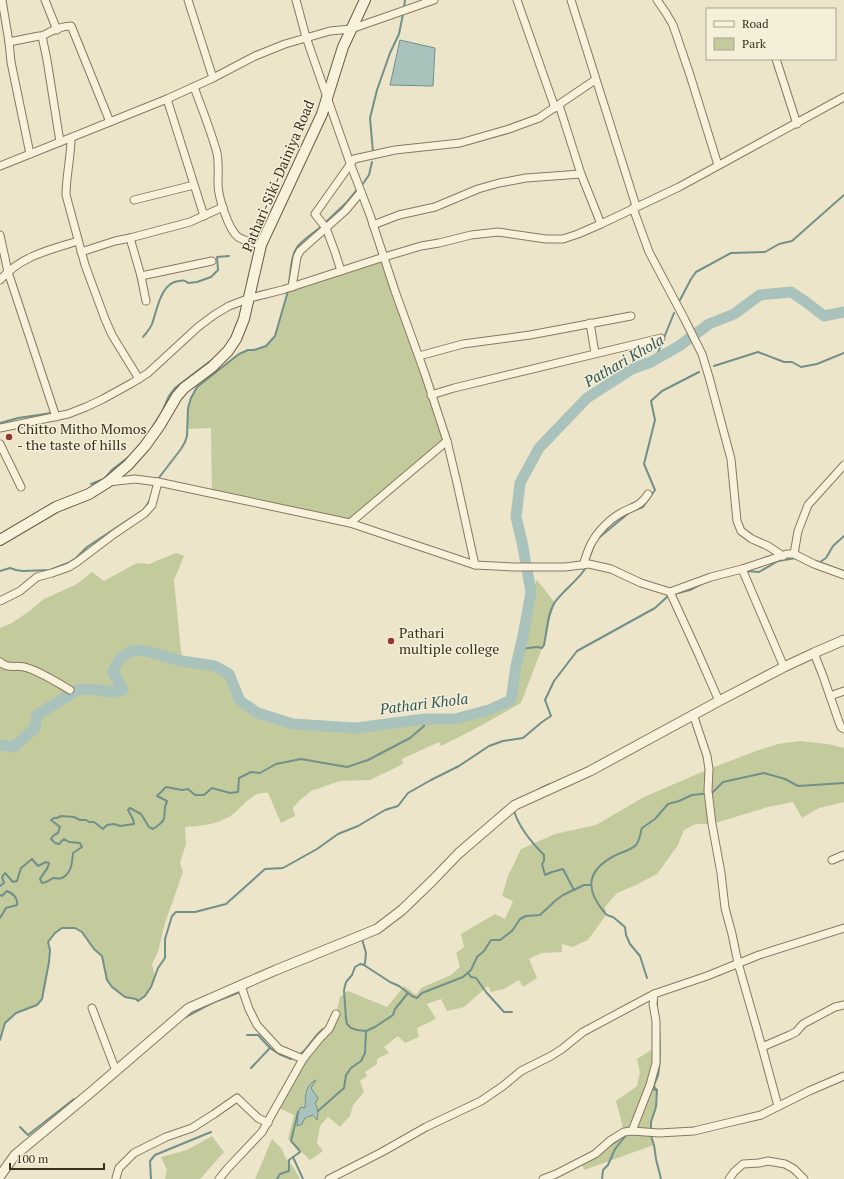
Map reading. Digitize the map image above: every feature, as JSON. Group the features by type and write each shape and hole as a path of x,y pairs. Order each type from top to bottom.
{"main road":[{"name":"Pathari-Siki-Dainiya Road","path":"0,540 56,507 89,494 108,482 128,465 145,446 160,425 177,396 184,388 212,367 228,351 236,339 250,298 261,245 322,114 343,47 365,0"}],"street":[{"path":"2,0 9,42 10,62 30,154"},
{"path":"45,0 56,30"},
{"path":"188,0 213,78"},
{"path":"297,0 306,37 419,356 447,441 475,565"},
{"path":"0,166 167,99 256,56 285,44 330,31 351,29 434,0"},
{"path":"517,0 601,224"},
{"path":"570,0 649,252 702,354 731,459 737,521 741,531 752,539 768,546 783,556"},
{"path":"657,0 672,25 690,75 718,165"},
{"path":"9,42 42,36 70,26 110,122"},
{"path":"42,36 60,142"},
{"path":"776,60 797,124"},
{"path":"341,271 326,228 315,214 354,159 395,150 464,142 523,124 539,118 595,80"},
{"path":"194,87 217,154 219,196 232,230 240,238 261,245"},
{"path":"0,428 56,417 86,407 139,379 198,327 214,315 229,306 250,298 292,287 421,246 471,235 487,232 498,232 546,239 563,239 578,234 679,187 844,97"},
{"path":"167,99 204,216"},
{"path":"71,138 66,195 81,252 112,335 139,379"},
{"path":"373,225 399,215 435,207 499,182 526,178 581,174"},
{"path":"134,200 194,185"},
{"path":"292,287 297,257 300,250 345,211 361,192"},
{"path":"81,252 115,241 190,222 223,207"},
{"path":"0,235 8,272 56,417"},
{"path":"130,238 141,276 146,301"},
{"path":"0,280 10,269 37,254 78,241"},
{"path":"141,276 212,261"},
{"path":"419,356 463,344 530,335 631,316"},
{"path":"590,323 595,353"},
{"path":"431,395 595,353 661,338"},
{"path":"350,523 447,441"},
{"path":"0,444 21,487"},
{"path":"794,554 798,531 808,505 844,465"},
{"path":"108,482 134,479 158,482 350,523 475,565 565,567 589,564 611,570 641,583 670,592 711,577 794,554 814,564 844,575"},
{"path":"0,601 20,591 37,577 52,573 77,562 145,513 152,505 158,482"},
{"path":"583,565 593,541 606,525 621,513 642,503 648,494"},
{"path":"742,569 784,667"},
{"path":"670,592 719,701"},
{"path":"0,1176 15,1155 189,1008 276,970 377,929 402,910 459,853 515,805 590,771 693,714 784,667 844,640"},
{"path":"814,653 841,727 844,729"},
{"path":"0,662 4,666 26,667 70,690"},
{"path":"830,696 844,691"},
{"path":"693,714 709,770 708,793 725,908 738,963 778,1106"},
{"path":"832,860 844,855"},
{"path":"329,1179 438,1121 481,1101 521,1071 551,1056 583,1032 654,994 707,976 760,955 844,928"},
{"path":"241,986 249,1009 258,1025 279,1049 303,1059"},
{"path":"632,1131 650,1085 656,1063 656,1021 653,1004 654,994"},
{"path":"762,1047 796,1032 803,1024 836,1007 844,1005"},
{"path":"92,1008 116,1071"},
{"path":"218,1179 262,1132 303,1059 329,1029 336,1014"},
{"path":"543,1179 595,1154 611,1140 624,1132 694,1131 761,1115 808,1091 844,1076"},
{"path":"116,1178 119,1168 134,1153 166,1137 192,1128 237,1098 258,1118 268,1123"},
{"path":"729,1179 743,1164 768,1161 785,1164 794,1169 804,1179"}],"green space":[{"path":"384,257 447,441 350,523 212,494 211,428 187,429 188,408 197,387 239,354 248,350 254,350 266,346 275,336 288,291"},
{"path":"176,553 184,556 174,580 182,661 215,666 229,674 240,701 258,713 293,724 356,728 425,719 455,719 489,710 511,700 516,666 531,592 537,580 555,603 552,608 545,643 521,703 441,746 439,742 402,759 403,764 370,780 340,781 311,791 293,808 295,816 281,823 268,793 262,793 251,798 227,818 207,825 185,827 186,844 180,863 183,872 165,923 158,952 152,964 155,977 145,996 138,1001 125,997 112,987 107,980 102,956 94,949 82,932 75,928 62,928 55,933 48,942 50,950 49,962 42,999 37,1005 16,1013 5,1023 0,1040 0,628 12,623 44,599 77,584 92,572 104,581 137,563 149,564"},
{"path":"800,741 828,744 844,748 844,802 819,808 802,818 793,802 768,807 712,824 696,824 684,830 678,845 657,874 617,893 605,907 606,915 588,940 572,947 562,944 562,952 541,953 529,959 537,978 523,987 519,980 504,989 491,992 488,986 464,1007 447,1011 441,999 427,1004 436,1019 417,1028 419,1037 405,1043 398,1036 384,1047 389,1053 377,1059 377,1064 365,1072 367,1076 360,1081 364,1092 353,1105 350,1116 340,1127 328,1117 320,1126 317,1143 323,1151 310,1160 288,1139 294,1115 277,1107 336,1014 340,997 348,991 387,1007 404,986 416,995 421,988 451,975 460,967 456,953 464,947 461,934 495,914 505,919 513,901 502,896 508,876 521,849 555,834 596,825 644,797 709,769 778,744"},
{"path":"656,1047 649,1089 657,1090 651,1130 654,1145 584,1170 581,1161 624,1132 616,1101 637,1086 640,1072 637,1059"},
{"path":"212,1136 224,1152 200,1179 165,1179 167,1170 161,1157 187,1150"},
{"path":"272,1139 282,1149 285,1157 300,1179 255,1179"}],"water":[{"path":"400,40 435,48 433,86 390,85"},
{"path":"316,1080 311,1088 318,1098 315,1104 318,1110 317,1120 313,1115 305,1118 302,1124 297,1126 298,1112 301,1107 305,1108 309,1085"}],"waterway":[{"path":"404,7 405,0"},
{"path":"373,152 370,118 377,90 390,53 399,34 403,14"},
{"path":"362,185 369,175 372,162"},
{"path":"326,222 356,191"},
{"path":"680,300 696,272 731,253 765,252 779,244 792,241 844,195"},
{"path":"289,283 292,261 296,249 304,240 322,226"},
{"path":"143,337 151,326 158,305 164,291 168,286 183,280 188,283 197,282 211,277 218,270 217,257 229,256"},
{"path":"158,479 185,442 187,436 188,408 197,387 239,354 248,350 254,350 266,346 275,336 288,291"},
{"name":"Pathari Khola","path":"0,745 14,747 35,728 37,715 77,690 92,689 110,692 123,690 113,672 119,660 129,652 142,650 182,661 215,666 229,674 240,701 258,713 293,724 356,728 425,719 455,719 489,710 511,700 516,666 531,592 516,517 520,483 539,448 587,398 632,369 651,362 679,346 709,324 734,314 760,295 791,292 824,316 844,312"},
{"path":"655,360 674,313"},
{"path":"714,366 758,352 784,362 792,362 801,367 817,364 844,353"},
{"path":"153,426 175,388 213,359"},
{"path":"590,556 596,540 630,512 643,507 655,490 644,464 655,420 651,401 662,391 699,372"},
{"path":"0,423 18,418 52,413"},
{"path":"91,484 104,479 113,469 130,456"},
{"path":"0,571 10,568 23,571 50,570 68,563 76,558 87,547 143,510 151,498"},
{"path":"820,562 826,558 833,546 844,536"},
{"path":"746,571 759,572 778,561 796,558"},
{"path":"816,561 844,571"},
{"path":"520,649 537,647 542,648 544,645 552,607 585,569"},
{"path":"674,594 690,590 703,583"},
{"path":"0,1040 5,1023 16,1013 37,1005 42,999 49,962 50,950 48,942 55,933 62,928 75,928 82,932 94,949 102,956 107,980 112,987 125,997 136,999 138,1001 145,996 151,987 158,968 165,958 165,939 172,916 176,912 195,912 226,904 265,869 283,868 317,849 338,834 358,826 385,810 398,806 408,793 459,766 489,746 503,741 523,738 551,716 545,700 554,681 577,651 655,608 668,596"},
{"path":"0,886 4,883 2,877 5,873 13,882 17,881 21,868 32,859 38,866 46,862 49,863 47,870 40,879 42,883 53,878 62,878 68,873 71,867 73,853 82,847 80,843 69,842 64,839 59,844 55,843 51,839 58,833 60,827 51,820 54,818 61,816 74,817 80,820 94,822 103,829 107,825 114,824 120,826 134,824 128,810 130,808 141,814 149,827 153,829 164,819 167,801 157,796 166,787 182,790 188,789 195,795 204,795 212,788 230,793 238,792 239,778 251,772 260,773 276,764 301,759 347,767 368,760 410,738 424,726 425,719"},
{"path":"647,978 640,956 630,944 626,935 625,927 613,917 606,914 598,905 592,889 592,882 598,868 614,856 631,849 636,845 642,828 655,819 668,804 692,795 712,793 723,782 764,773 785,779 798,786 844,783"},
{"path":"541,788 550,784"},
{"path":"501,811 510,804"},
{"path":"514,811 526,834 544,855 544,861 542,864 545,875 563,869 574,890"},
{"path":"364,965 417,998 422,993 463,977 471,970 477,957 484,951 491,940 500,940 512,931 520,919 526,916 540,915 563,895 584,885 591,885"},
{"path":"0,895 2,896 7,891 12,893 17,900 17,905 6,908 0,918"},
{"path":"361,939 366,953 365,963 364,965 360,964 355,967 352,975 346,982 344,990 347,1024 351,1028 366,1031"},
{"path":"468,973 471,977 476,978 504,1012 512,1012"},
{"path":"184,1018 212,1003 240,992 250,986"},
{"path":"318,1111 344,1088 346,1075 351,1068 361,1061 365,1053 366,1031 393,1015 395,1009 408,993"},
{"path":"657,996 657,1008"},
{"path":"650,1089 657,1090 654,1087 654,1084 658,1075 660,1064 659,1028"},
{"path":"299,1055 323,1029"},
{"path":"247,1035 258,1035 270,1048 251,1068"},
{"path":"270,1048 279,1054 291,1059 294,1058"},
{"path":"657,1090 656,1107 651,1122 651,1136 661,1179"},
{"path":"20,1127 28,1135 74,1099"},
{"path":"277,1179 280,1174 289,1171 289,1160 300,1152 291,1141 298,1112"},
{"path":"151,1179 150,1161 155,1155 211,1132"},
{"path":"602,1179 603,1170 608,1165 615,1149 627,1134"},
{"path":"611,1145 624,1136"},
{"path":"293,1157 303,1179"}],"place":[{"name":"Chitto Mitho Momos - the taste of hills","path":"9,437"},
{"name":"Pathari multiple college","path":"391,641"}]}
